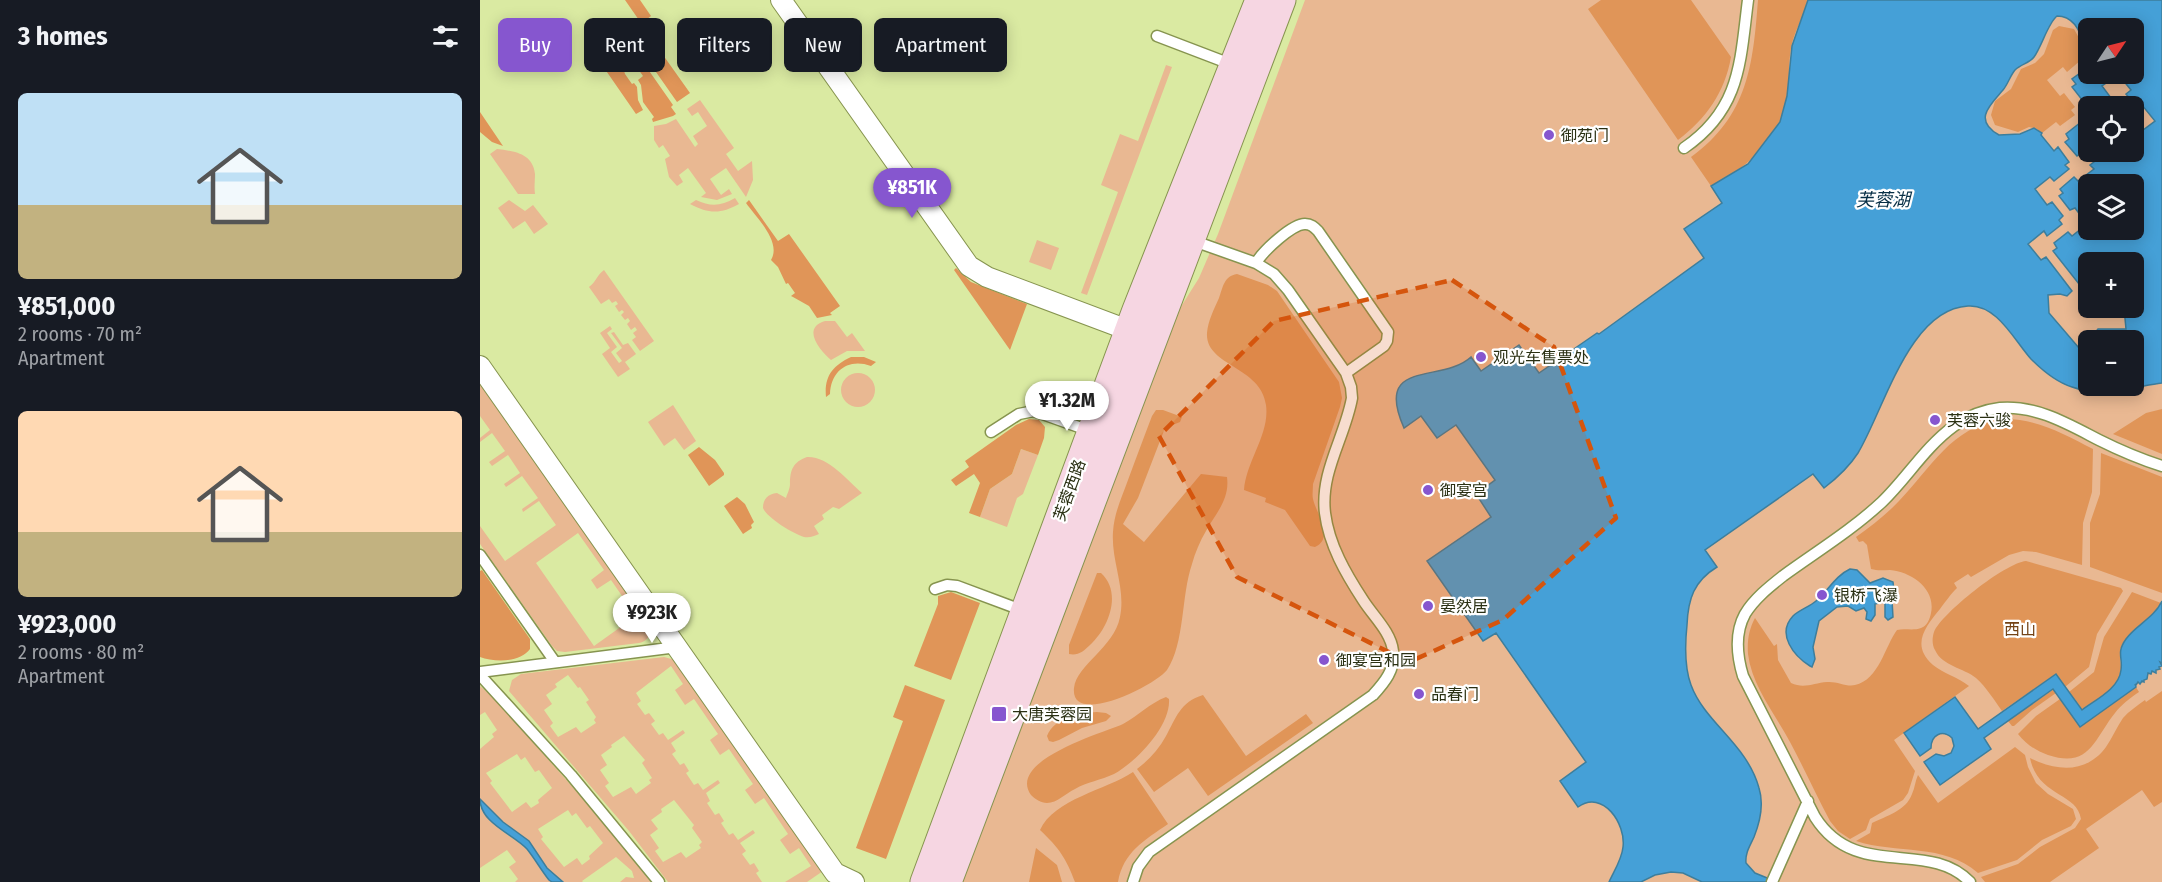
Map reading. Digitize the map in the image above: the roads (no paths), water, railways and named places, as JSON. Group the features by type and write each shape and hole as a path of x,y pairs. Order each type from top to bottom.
{"main road":[{"name":"芙蓉西路","path":"924,882 1128,330 1259,0"},
{"name":"芙蓉西路","path":"948,882 1282,0"}],"street":[{"path":"781,0 969,266 987,277 1128,330"},
{"path":"480,366 835,873 854,882"}],"lane":[{"path":"1684,148 1708,128 1731,95 1742,57 1748,0"},
{"path":"1157,36 1233,65"},
{"path":"1256,263 1270,246 1299,225 1311,225 1318,231 1388,332 1384,346 1346,373"},
{"path":"1133,882 1138,867 1149,852 1372,695 1392,669 1393,651 1390,640 1341,563 1333,546 1325,513 1324,497 1329,468 1352,398 1346,373 1282,281 1256,263 1191,240"},
{"path":"1970,882 1957,872 1942,866 1866,855 1842,847 1824,830 1753,699 1740,667 1737,642 1739,626 1748,609 1762,593 1868,514 1894,490 1945,434 1961,421 1979,413 2004,408 2040,413 2162,466"},
{"path":"991,432 1019,414 1034,411 1091,431"},
{"path":"480,555 555,662"},
{"path":"935,589 947,585 957,586 1024,611"},
{"path":"480,673 677,647"},
{"path":"480,673 616,826 660,882"},
{"path":"1772,882 1808,801"}],"water":[{"name":"芙蓉湖","path":"1808,0 2162,0 2162,383 2144,386 2144,330 2097,330 2126,329 2125,318 2144,318 2144,252 2078,252 2078,283 2053,251 2057,248 2054,243 2068,232 2072,236 2078,231 2078,240 2144,240 2144,174 2087,174 2094,169 2090,165 2094,162 2144,162 2144,129 2155,121 2144,107 2144,96 2126,94 2131,90 2126,84 2144,84 2144,18 2078,18 2078,29 2069,19 2057,16 2034,57 2015,70 2005,88 1989,106 1985,118 1991,129 1999,135 2020,134 2034,128 2042,133 2041,135 2054,151 2058,147 2069,162 2065,165 2069,169 2054,181 2050,177 2035,189 2047,205 2052,202 2063,216 2059,220 2062,224 2047,236 2044,231 2028,244 2041,260 2046,257 2072,291 2067,296 2048,295 2049,313 2078,347 2078,389 2050,376 2025,351 2004,325 1988,311 1968,306 1947,311 1930,324 1914,342 1858,453 1847,468 1824,488 1813,474 1705,550 1717,567 1703,578 1691,599 1686,647 1689,678 1697,699 1736,746 1753,772 1759,788 1761,813 1747,853 1746,863 1755,873 1777,882 1702,882 1683,873 1671,872 1655,875 1641,882 1609,882 1623,847 1623,838 1617,819 1604,806 1596,802 1578,807 1560,781 1586,762 1496,633 1483,641 1427,561 1491,517 1476,494 1495,480 1456,425 1437,438 1421,416 1404,428 1397,406 1397,391 1404,382 1415,376 1459,365 1471,357 1481,371 1519,345 1539,373 1597,333 1599,334 1704,258 1684,229 1722,203 1711,186 1748,164 1780,122 1787,96 1792,46"},
{"path":"2078,75 2078,84 2105,84 2102,86 2110,96 2079,96 2072,87 2076,84 2072,79"},
{"path":"2078,124 2077,156 2065,142 2069,139 2066,134"},
{"name":"芙蓉湖","path":"2074,177 2078,181 2078,212 2075,208 2070,210 2059,196 2063,193 2060,189"},
{"path":"1850,569 1857,570 1870,583 1883,578 1893,582 1893,617 1888,620 1885,617 1883,602 1875,604 1875,615 1871,621 1866,619 1867,612 1864,608 1856,611 1848,606 1837,607 1819,621 1813,647 1815,659 1812,667 1793,651 1789,644 1786,630 1788,623 1795,614 1816,601"},
{"path":"2162,601 2162,663 2160,662 2162,666 2156,670 2156,673 2152,671 2151,674 2148,673 2144,682 2135,684 2136,687 2080,727 2053,689 1984,738 1991,749 1940,785 1924,762 1936,754 1944,756 1951,753 1954,746 1952,738 1944,734 1938,735 1931,743 1931,748 1920,756 1904,733 1955,697 1978,729 2056,674 2082,710 2116,683 2121,670 2123,644 2130,634 2159,607"},
{"path":"480,799 503,822 529,841 547,868 563,882 549,880 527,849 485,815"}],"place":[{"name":"御苑门","path":"1549,135"},
{"name":"观光车售票处","path":"1481,357"},
{"name":"芙蓉六骏","path":"1935,420"},
{"name":"御宴宫","path":"1428,490"},
{"name":"银桥飞瀑","path":"1822,595"},
{"name":"晏然居","path":"1428,606"},
{"name":"御宴宫和园","path":"1324,660"},
{"name":"品春门","path":"1419,694"},
{"name":"大唐芙蓉园","path":"999,714"}],"park label":[{"name":"西山","path":"2020,629"}]}
